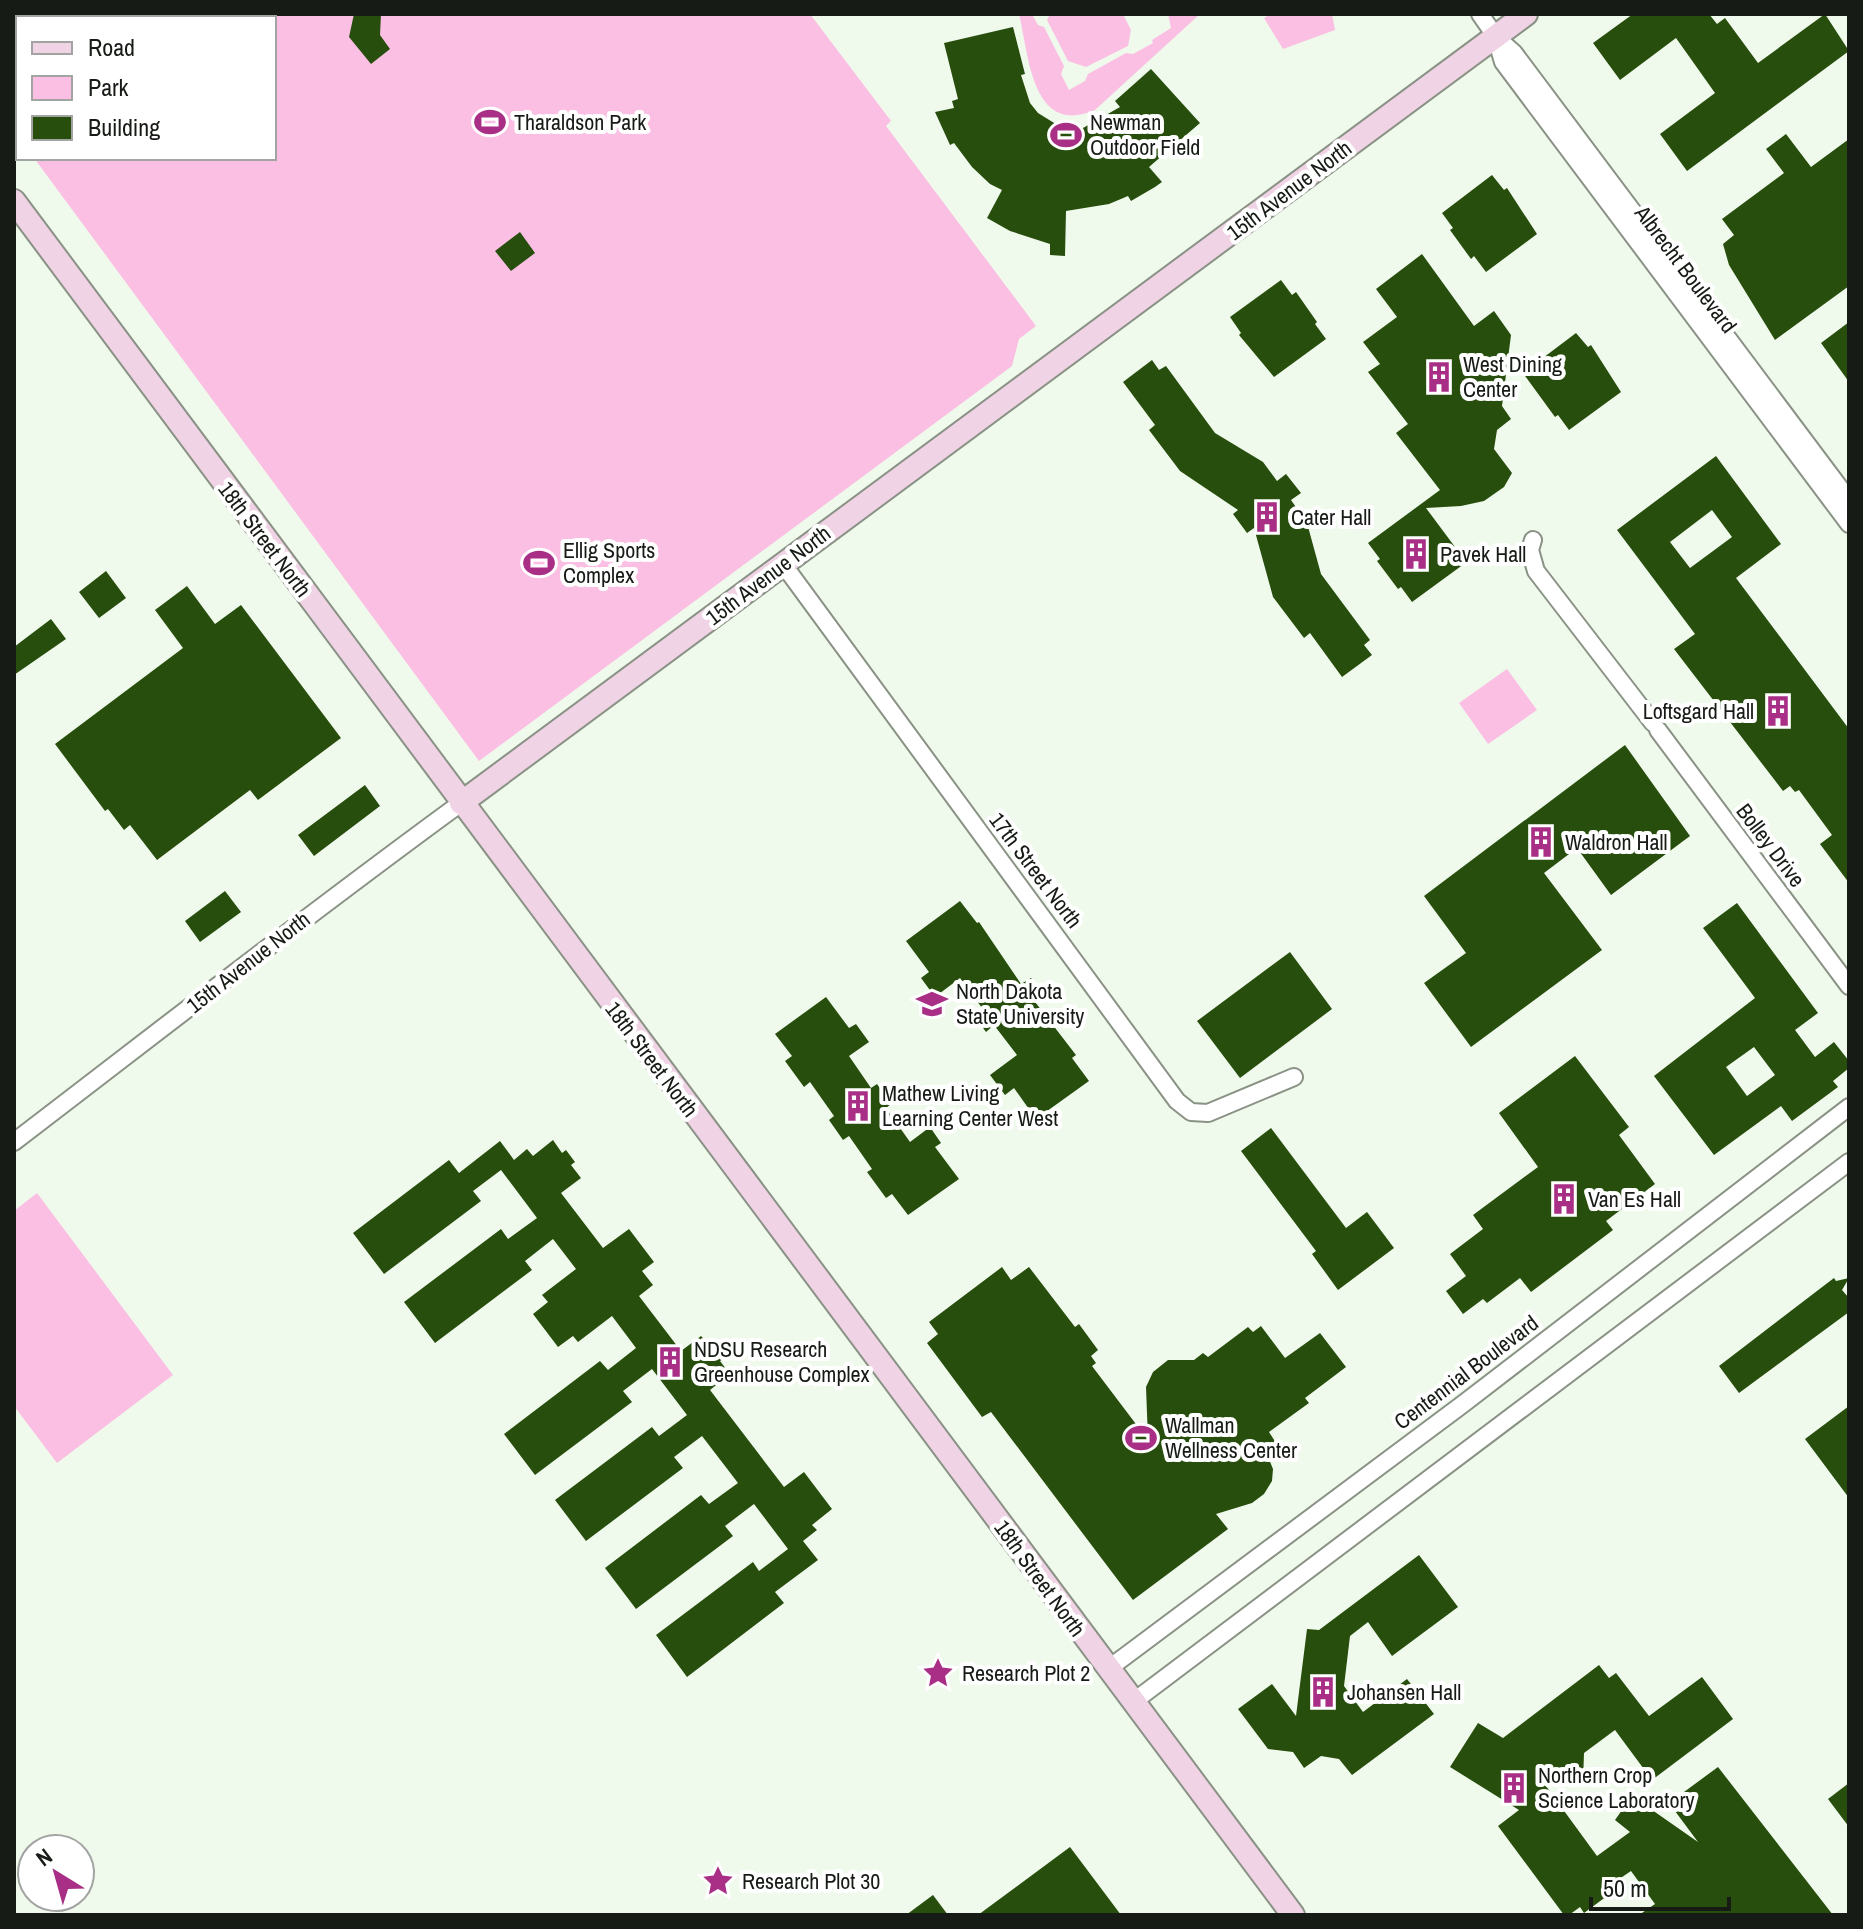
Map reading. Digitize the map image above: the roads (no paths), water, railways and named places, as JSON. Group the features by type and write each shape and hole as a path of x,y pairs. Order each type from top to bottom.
{"street":[{"name":"Albrecht Boulevard","path":"1480,14 1496,37 1514,53 1849,500"},
{"name":"15th Avenue North","path":"14,1142 305,917 1526,14"},
{"name":"Albrecht Boulevard","path":"1496,37 1503,62 1849,524"},
{"name":"18th Street North","path":"14,201 1293,1915"},
{"name":"Bolley Drive","path":"1533,540 1530,550 1536,571 1849,986"},
{"name":"17th Street North","path":"783,564 1177,1101 1191,1112 1208,1113 1294,1077"},
{"name":"Centennial Boulevard","path":"1108,1669 1475,1394 1849,1107"},
{"path":"1133,1702 1849,1162"}],"place":[{"name":"Tharaldson Park","path":"490,122"},
{"name":"Newman Outdoor Field","path":"1066,135"},
{"name":"West Dining Center","path":"1439,377"},
{"name":"Cater Hall","path":"1267,517"},
{"name":"Pavek Hall","path":"1416,554"},
{"name":"Ellig Sports Complex","path":"539,563"},
{"name":"Loftsgard Hall","path":"1778,711"},
{"name":"Waldron Hall","path":"1541,842"},
{"name":"North Dakota State University","path":"932,1004"},
{"name":"Mathew Living Learning Center West","path":"858,1106"},
{"name":"Van Es Hall","path":"1564,1199"},
{"name":"NDSU Research Greenhouse Complex","path":"670,1362"},
{"name":"Wallman Wellness Center","path":"1141,1438"},
{"name":"Research Plot 2","path":"938,1673"},
{"name":"Johansen Hall","path":"1323,1692"},
{"name":"Northern Crop Science Laboratory","path":"1514,1788"},
{"name":"Research Plot 30","path":"718,1881"}]}
